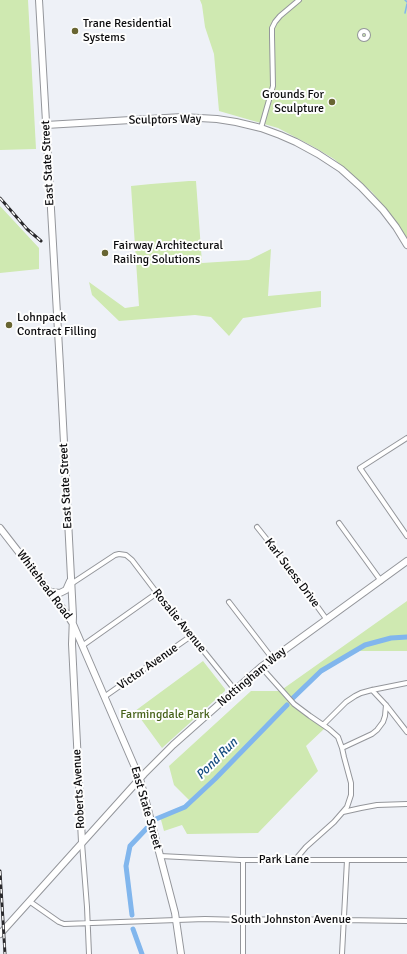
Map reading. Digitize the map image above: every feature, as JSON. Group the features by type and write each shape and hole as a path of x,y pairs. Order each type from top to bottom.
{"street":[{"name":"East State Street","path":"39,0 73,624 140,779 176,919 181,954"},
{"path":"261,128 273,86 272,28 280,16 299,0"},
{"name":"Sculptors Way","path":"46,125 182,117 236,122 261,128 296,142 318,154 352,178 371,196 396,227 407,245"},
{"path":"407,445 405,439 360,468 407,536"},
{"path":"339,523 380,581"},
{"name":"Karl Suess Drive","path":"257,527 288,566 327,620"},
{"name":"Whitehead Road","path":"0,528 66,612 73,624"},
{"name":"Rosalie Avenue","path":"71,581 115,555 122,554 129,557 235,690"},
{"name":"Nottingham Way","path":"0,934 82,842 173,745 272,658 327,620 407,561"},
{"path":"50,592 60,593 66,590 71,581"},
{"path":"82,646 157,593"},
{"path":"229,602 272,658"},
{"name":"Roberts Avenue","path":"73,624 72,644 75,716 89,954"},
{"name":"Victor Avenue","path":"104,697 192,636"},
{"path":"261,667 294,704 334,732 338,737 351,783 352,789 349,802 342,812 328,828 306,847 295,860"},
{"path":"323,725 349,700 361,693 407,683"},
{"path":"372,690 407,732"},
{"path":"342,748 372,734 377,730 383,722 386,705"},
{"path":"342,812 377,805 407,804"},
{"name":"Park Lane","path":"160,856 243,860 407,860"},
{"path":"243,860 243,954"},
{"path":"342,954 347,860"},
{"name":"South Johnston Avenue","path":"30,901 64,924 176,919 407,920"}],"green space":[{"path":"0,0 28,0 36,149 0,150"},
{"name":"Grounds For Sculpture","path":"200,0 407,0 407,239 397,223 372,192 334,159 278,128 219,111 214,54 205,27"},
{"path":"196,181 202,263 249,260 271,249 268,296 321,291 321,307 243,318 229,336 211,317 195,315 119,321 92,295 89,282 125,308 139,306 131,186"},
{"path":"0,206 39,248 39,269 0,273"},
{"path":"407,601 407,651 357,651 317,674 292,702 325,728 306,746 318,771 258,833 187,834 182,825 164,831 160,816 192,803 174,785 169,766 251,691 280,691"},
{"name":"Farmingdale Park","path":"203,661 225,691 162,748 135,711"}],"waterway":[{"path":"405,13 407,4"},
{"name":"Pond Run","path":"293,698 321,671 365,645 391,638 407,637"},
{"name":"Pond Run","path":"156,819 185,807 215,779 287,705"},
{"name":"Pond Run","path":"132,915 126,866 130,846 147,828"},
{"name":"Pond Run","path":"133,929 142,954"}],"railway":[{"path":"0,198 27,229 41,241"},
{"path":"0,871 5,954"}],"place":[{"name":"Trane Residential Systems","path":"75,31"},
{"name":"Grounds For Sculpture","path":"332,102"},
{"name":"Fairway Architectural Railing Solutions","path":"105,253"},
{"name":"Lohnpack Contract Filling","path":"9,325"}]}
